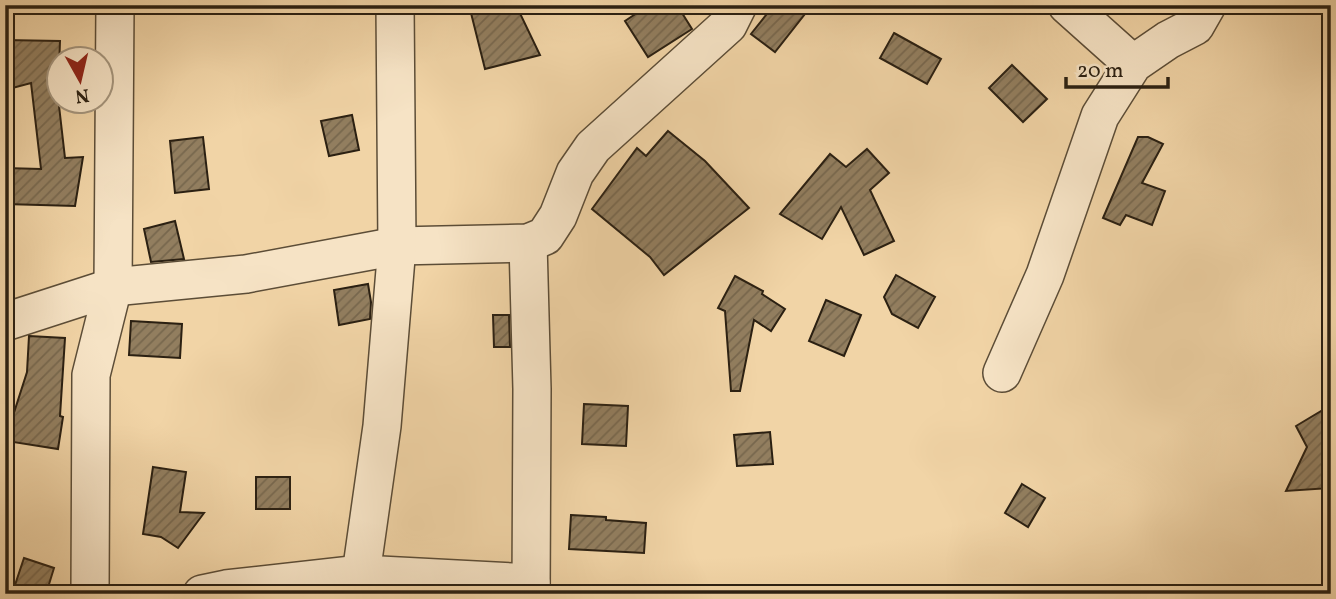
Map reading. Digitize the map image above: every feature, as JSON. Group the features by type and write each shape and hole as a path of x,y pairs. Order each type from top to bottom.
{"street":[{"path":"90,594 91,376 113,287 115,5"},
{"path":"360,574 383,426 397,246 395,5"},
{"path":"5,322 113,287 246,274 397,246 528,243 545,236 558,216 575,173 593,147 728,25 738,5"},
{"path":"1067,5 1133,64"},
{"path":"1002,373 1045,275 1100,116 1133,64 1168,40 1195,26 1208,5"},
{"path":"202,594 360,574 531,588 532,389 528,243"}],"building":[{"path":"469,5 516,5 540,55 485,69"},
{"path":"649,5 677,5 692,29 648,57 625,21"},
{"path":"774,5 812,5 775,52 751,34"},
{"path":"894,33 941,59 927,84 880,58"},
{"path":"5,40 60,41 60,46 46,46 46,116 60,116 65,158 83,157 75,206 5,204 5,168 41,169 31,83 5,90"},
{"path":"1012,65 1047,99 1023,122 989,88"},
{"path":"352,115 359,150 329,156 321,121"},
{"path":"668,131 705,161 749,208 664,275 650,257 592,209 637,148 646,156"},
{"path":"203,137 209,189 175,193 170,141"},
{"path":"1138,137 1148,137 1163,144 1142,183 1165,191 1152,225 1126,215 1120,225 1103,218"},
{"path":"867,149 889,173 870,190 894,241 864,255 841,207 822,239 780,214 830,154 846,167"},
{"path":"175,221 184,259 151,262 144,229"},
{"path":"896,275 935,297 918,328 892,314 884,297"},
{"path":"735,276 763,291 762,294 785,309 771,331 754,320 740,391 731,391 725,311 718,308"},
{"path":"368,284 370,319 339,325 334,290"},
{"path":"826,300 861,315 844,356 809,341"},
{"path":"493,315 509,315 510,347 494,347"},
{"path":"131,321 182,324 180,358 129,355"},
{"path":"29,336 65,338 60,416 63,417 58,449 13,442 9,439 11,422 27,372"},
{"path":"1331,399 1331,489 1286,491 1307,447 1296,426 1326,408"},
{"path":"584,404 628,406 626,446 582,444"},
{"path":"770,432 773,464 737,466 734,435"},
{"path":"153,467 186,472 180,512 204,513 178,548 161,537 143,534"},
{"path":"256,477 290,477 290,509 256,509"},
{"path":"1022,484 1045,498 1028,527 1005,513"},
{"path":"571,515 646,523 644,553 569,549"},
{"path":"24,558 54,568 46,594 12,594"}]}
